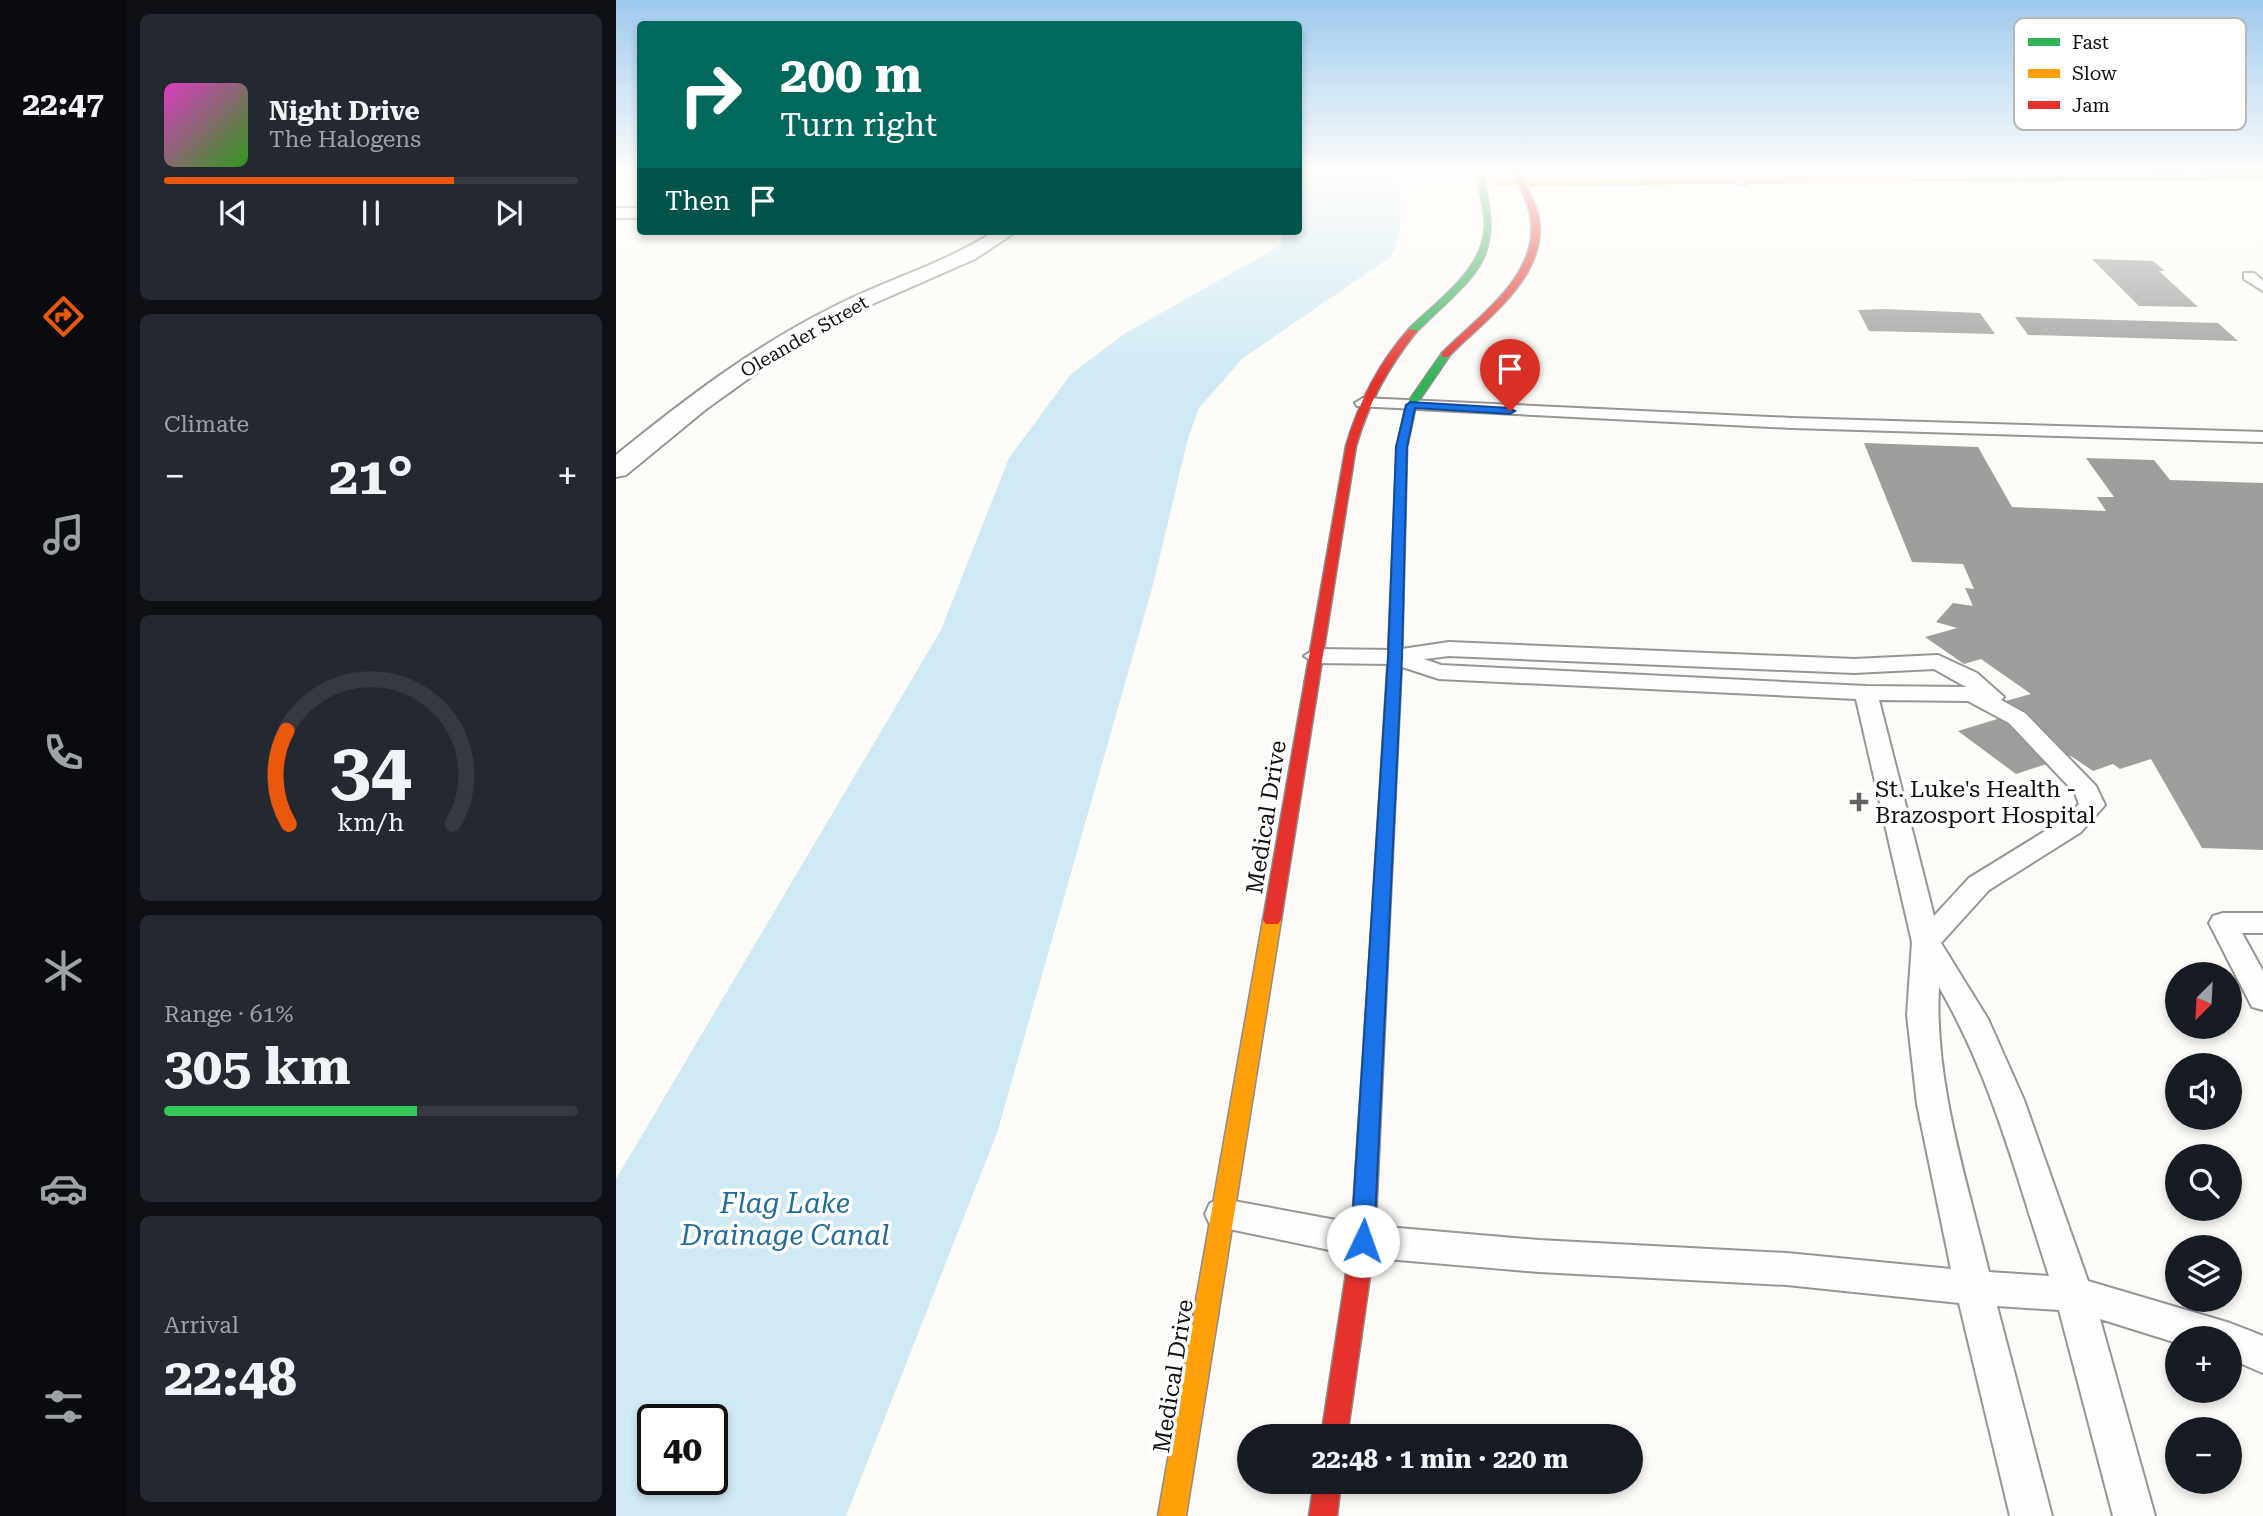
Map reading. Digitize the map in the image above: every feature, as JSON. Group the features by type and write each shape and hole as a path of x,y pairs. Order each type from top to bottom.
{"street":[{"name":"Oleander Street","path":"616,470 655,436 738,373 796,335 851,306 978,251 993,241"},
{"name":"Medical Drive","path":"1172,1516 1351,446 1363,403 1380,371 1402,343 1478,267 1487,241"},
{"path":"1336,1424 1363,1241 1395,657 1402,447 1411,405 1448,353 1513,290 1529,262 1535,241"},
{"path":"616,440 655,436"},
{"path":"1323,1516 1326,1494"}],"lane":[{"path":"2249,276 2263,287"},
{"path":"1363,403 1700,419 2260,437"},
{"path":"1315,656 1395,657 1449,649 1854,666 1938,662 1969,678 2017,718 2087,791 2092,805 2072,826 1979,884 1926,942"},
{"path":"1395,657 1439,672 1866,693 1972,694 2017,718"},
{"path":"1866,693 1926,942 1922,1016 1933,1104 1974,1288 2031,1516"},
{"path":"2263,923 2223,923 2263,999"},
{"path":"1926,942 1973,1018 2008,1100 2074,1294 2134,1516"},
{"path":"1223,1214 1363,1241 1539,1256 1787,1269 1974,1288 2074,1294 2179,1326"},
{"path":"2242,1346 2263,1355"}],"water":[{"name":"Flag Lake Drainage Canal","path":"1281,241 1397,241 1392,256 1243,358 1199,408 1188,438 1154,581 997,1133 846,1516 616,1516 616,1179 941,630 1009,458 1071,374 1124,334 1281,245"}],"building":[{"path":"2092,259 2153,261 2165,271 2159,271 2198,307 2139,306"},
{"path":"1858,310 1980,313 1995,334 1869,331"},
{"path":"2015,317 2218,323 2238,341 2028,335"},
{"path":"1864,443 1978,447 2012,507 2106,511 2097,497 2114,497 2086,458 2154,460 2170,480 2263,483 2263,850 2202,848 2151,759 2120,769 2113,764 2093,771 2071,756 2016,774 1958,731 2017,713 2002,702 2031,694 1981,659 1964,664 1925,637 1957,628 1936,622 1953,603 1973,606 1965,588 1974,589 1963,564 1912,562"}],"traffic: fast":[{"path":"1412,331 1466,278 1478,263 1487,241"},
{"path":"1380,934 1395,657 1402,447 1411,405 1445,355"}],"traffic: slow":[{"path":"1172,1516 1272,920"}],"traffic: jam":[{"path":"1445,355 1491,311 1519,279 1529,261 1535,241"},
{"path":"1272,920 1351,446 1374,385 1391,357 1412,331"},
{"path":"1336,1424 1363,1241 1380,934"},
{"path":"1323,1516 1326,1494"}],"place":[{"name":"St. Luke's Health - Brazosport Hospital","path":"1859,802"}],"route":[{"path":"1363,1241 1395,657 1402,447 1411,405 1510,411"}]}
